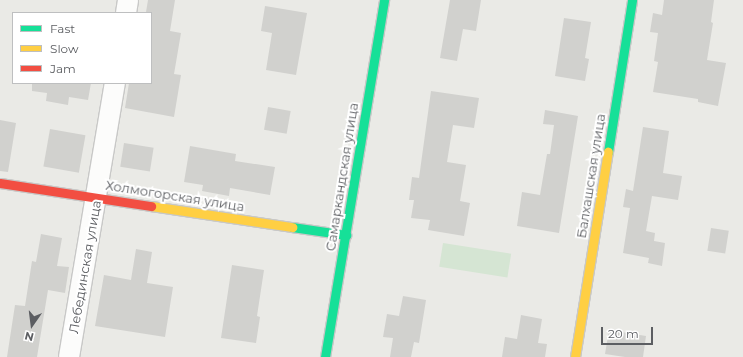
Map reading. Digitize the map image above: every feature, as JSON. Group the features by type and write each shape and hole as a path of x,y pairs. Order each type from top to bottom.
{"street":[{"path":"126,12 128,0"},
{"name":"Самаркандская улица","path":"325,357 384,0"},
{"name":"Балхашская улица","path":"575,357 632,0"},
{"name":"Лебединская улица","path":"69,357 97,198 115,84"},
{"name":"Холмогорская улица","path":"0,183 346,235"}],"green space":[{"path":"443,243 511,254 507,277 439,267"}],"building":[{"path":"148,0 175,0 170,31 181,33 174,74 181,75 174,117 125,108 129,84 152,84 152,12 146,12"},
{"path":"450,0 481,0 476,31 463,29 457,61 440,58"},
{"path":"664,0 714,0 711,22 713,23 707,60 726,63 718,106 698,102 698,99 653,92 658,62 654,61 658,33 650,32 653,13 662,15"},
{"path":"265,6 307,13 296,75 266,70 272,33 261,31"},
{"path":"564,18 591,22 585,58 589,59 585,81 555,76"},
{"path":"32,84 91,84 88,100 69,97 68,105 46,101 47,93 32,91"},
{"path":"431,91 479,98 474,128 453,125 447,162 466,165 460,201 470,203 464,236 428,230 430,220 411,218 414,200 409,200 412,177 419,178"},
{"path":"268,107 291,111 287,134 264,130"},
{"path":"545,110 578,116 559,233 517,226 522,192 540,195 547,154 550,154 554,125 543,124"},
{"path":"0,120 16,123 8,172 0,171"},
{"path":"643,127 669,131 663,173 682,176 678,200 652,196 646,231 655,233 654,241 665,243 662,266 648,263 649,258 623,253 630,208 623,207 626,189 633,191"},
{"path":"50,129 85,135 79,173 43,166"},
{"path":"124,143 154,148 150,171 120,167"},
{"path":"190,146 236,154 235,161 275,167 270,195 230,188 229,196 202,191 203,185 184,182"},
{"path":"711,228 729,231 725,254 707,251"},
{"path":"41,234 62,238 57,266 69,267 65,293 48,290 37,357 7,357 15,305 25,306 32,261 36,262"},
{"path":"136,249 152,252 147,283 173,287 165,337 95,326 104,275 131,280"},
{"path":"232,265 264,270 257,316 260,317 256,343 221,338"},
{"path":"403,296 426,300 419,343 414,342 411,357 390,357 393,338 383,337 387,314 399,316"},
{"path":"521,315 542,319 538,343 547,344 545,357 502,357 505,337 517,339"},
{"path":"609,330 646,336 643,357 625,357 605,354"}],"traffic: fast":[{"path":"325,357 384,0"},
{"path":"608,152 632,0"},
{"path":"292,227 346,235"}],"traffic: slow":[{"path":"575,357 608,152"},
{"path":"151,206 292,227"}],"traffic: jam":[{"path":"0,183 151,206"}]}
